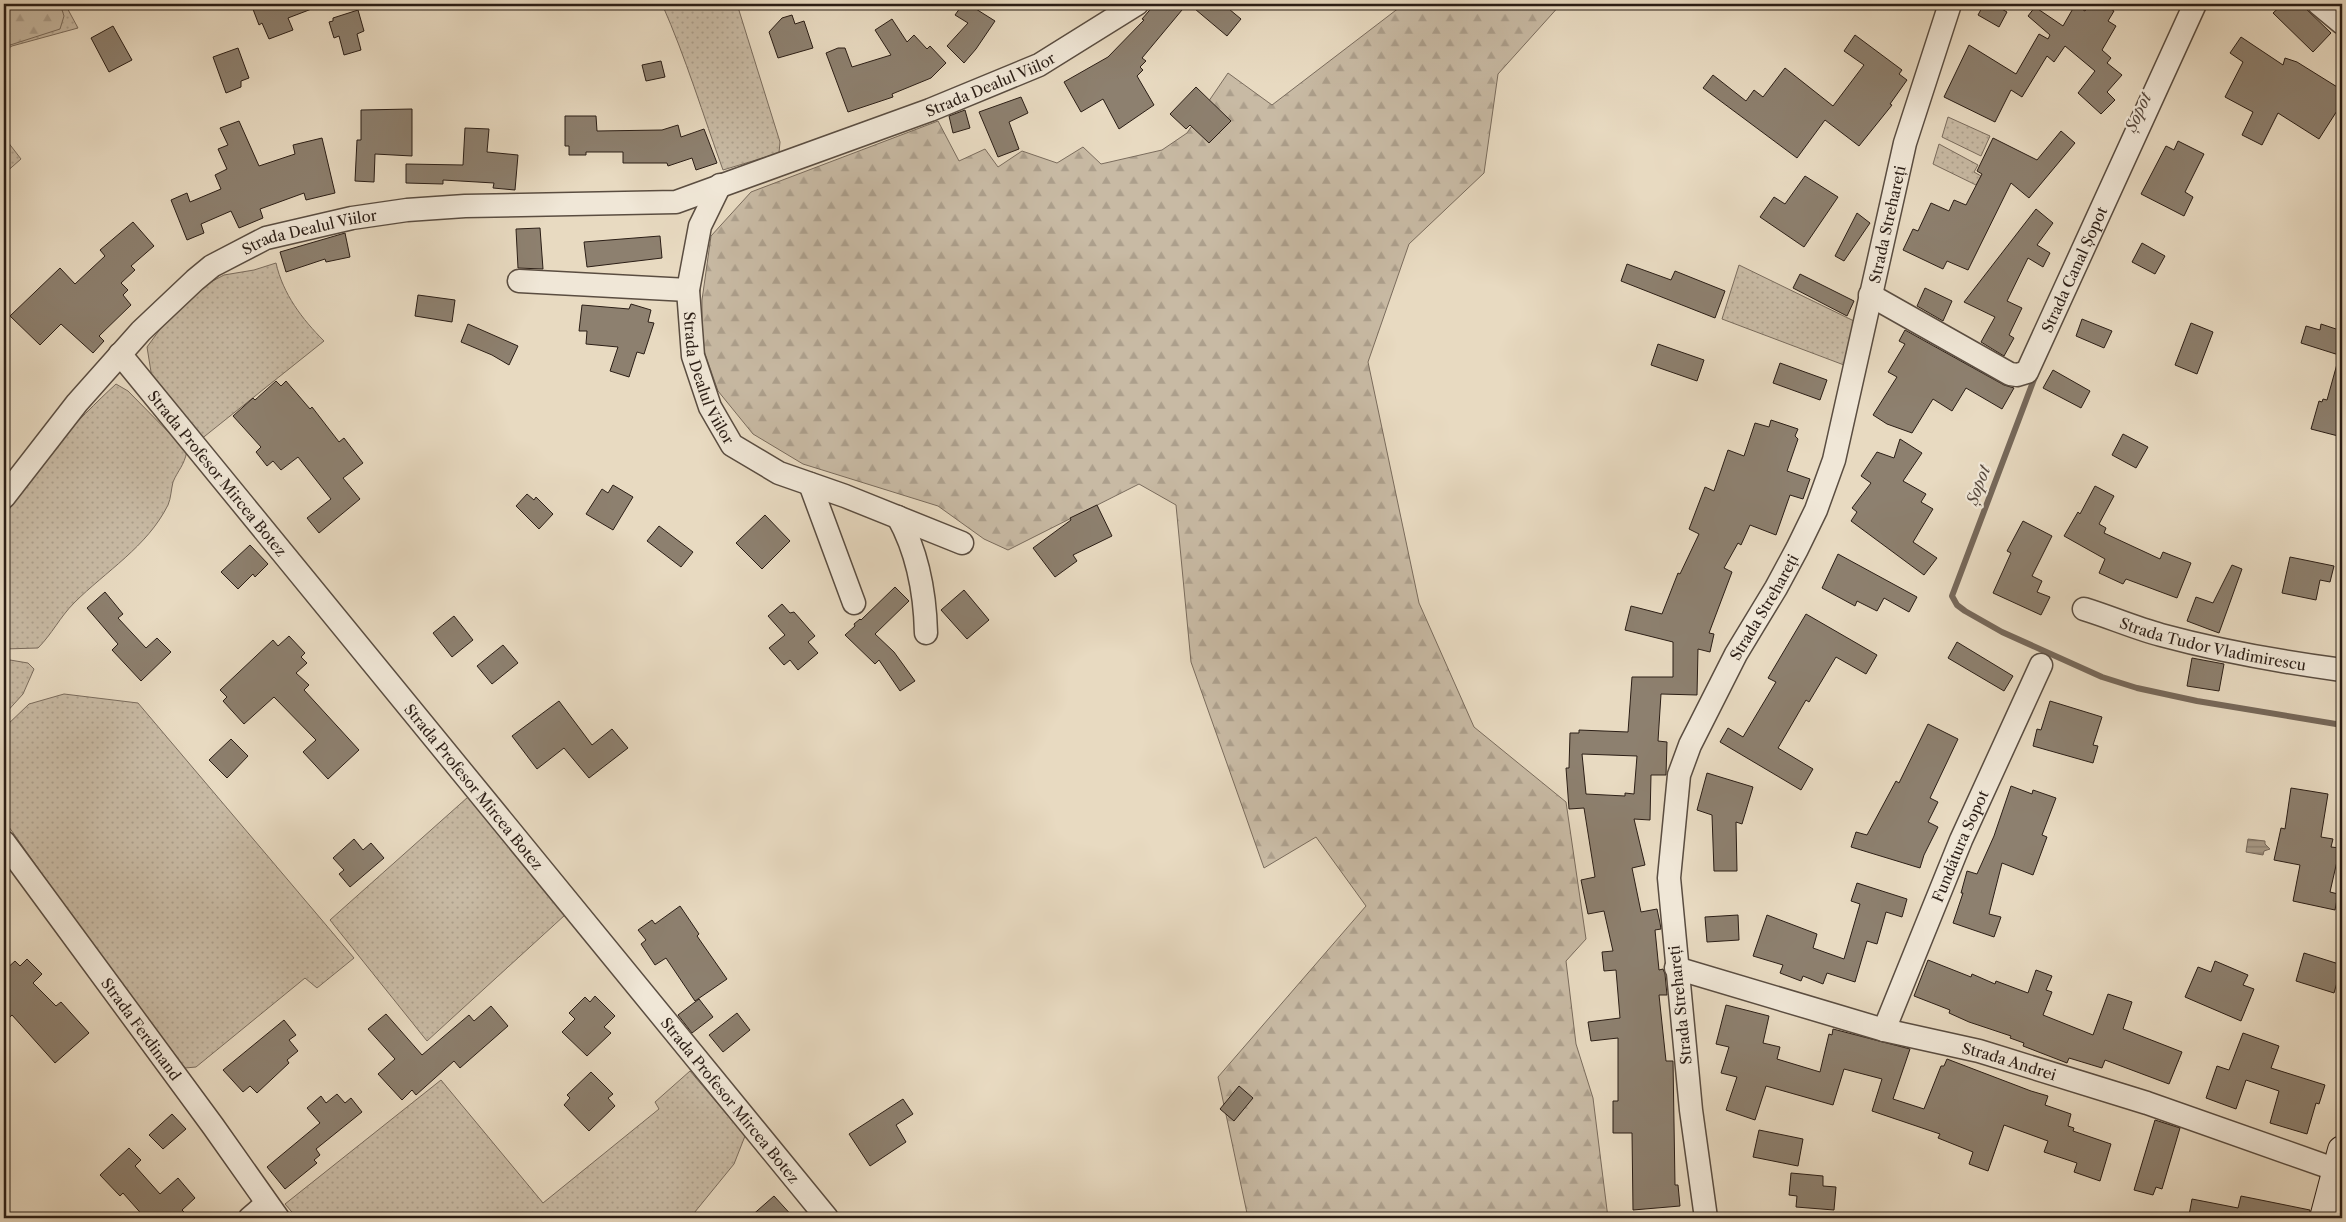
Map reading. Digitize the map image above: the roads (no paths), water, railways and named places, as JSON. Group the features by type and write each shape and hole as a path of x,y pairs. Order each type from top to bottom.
{"main road":[{"path":"2324,1218 2340,1160"}],"street":[{"path":"1088,37 1106,4"},
{"name":"Strada Dealul Viilor","path":"4,497 77,403 141,331 194,280 226,257 266,238 352,218 407,210 465,206 676,202 930,110 1039,66 1088,37 1137,4"},
{"name":"Strada Strehareți","path":"1706,1218 1691,1110 1676,968 1669,878 1679,775 1690,745 1710,704 1736,654 1776,588 1816,510 1834,460 1870,295 1888,226 1905,143 1950,4"},
{"name":"Strada Canal Șopot","path":"1870,295 2010,374 2017,375 2027,372 2195,4"},
{"path":"2319,4 2342,23"},
{"name":"Strada Dealul Viilor","path":"720,185 700,226 688,290 693,356 710,407 732,445 779,473 962,543"},
{"path":"519,281 688,290"},
{"name":"Strada Profesor Mircea Botez","path":"120,354 826,1218"},
{"path":"810,484 854,603"},
{"path":"898,517 910,538 918,569 925,605 926,632"},
{"name":"Strada Tudor Vladimirescu","path":"2084,609 2160,634 2252,655 2329,670 2342,670"},
{"name":"Fundătura Sopot","path":"1884,1030 1960,840 2041,665"},
{"name":"Strada Ferdinand","path":"4,842 212,1126 265,1213"},
{"name":"Strada Andrei","path":"1676,968 1884,1030 1979,1051 2340,1160"}],"waterway":[{"name":"Șopot","path":"2036,374 1952,596 1957,605 2002,632 2102,677 2137,688 2197,701 2342,725"}]}
